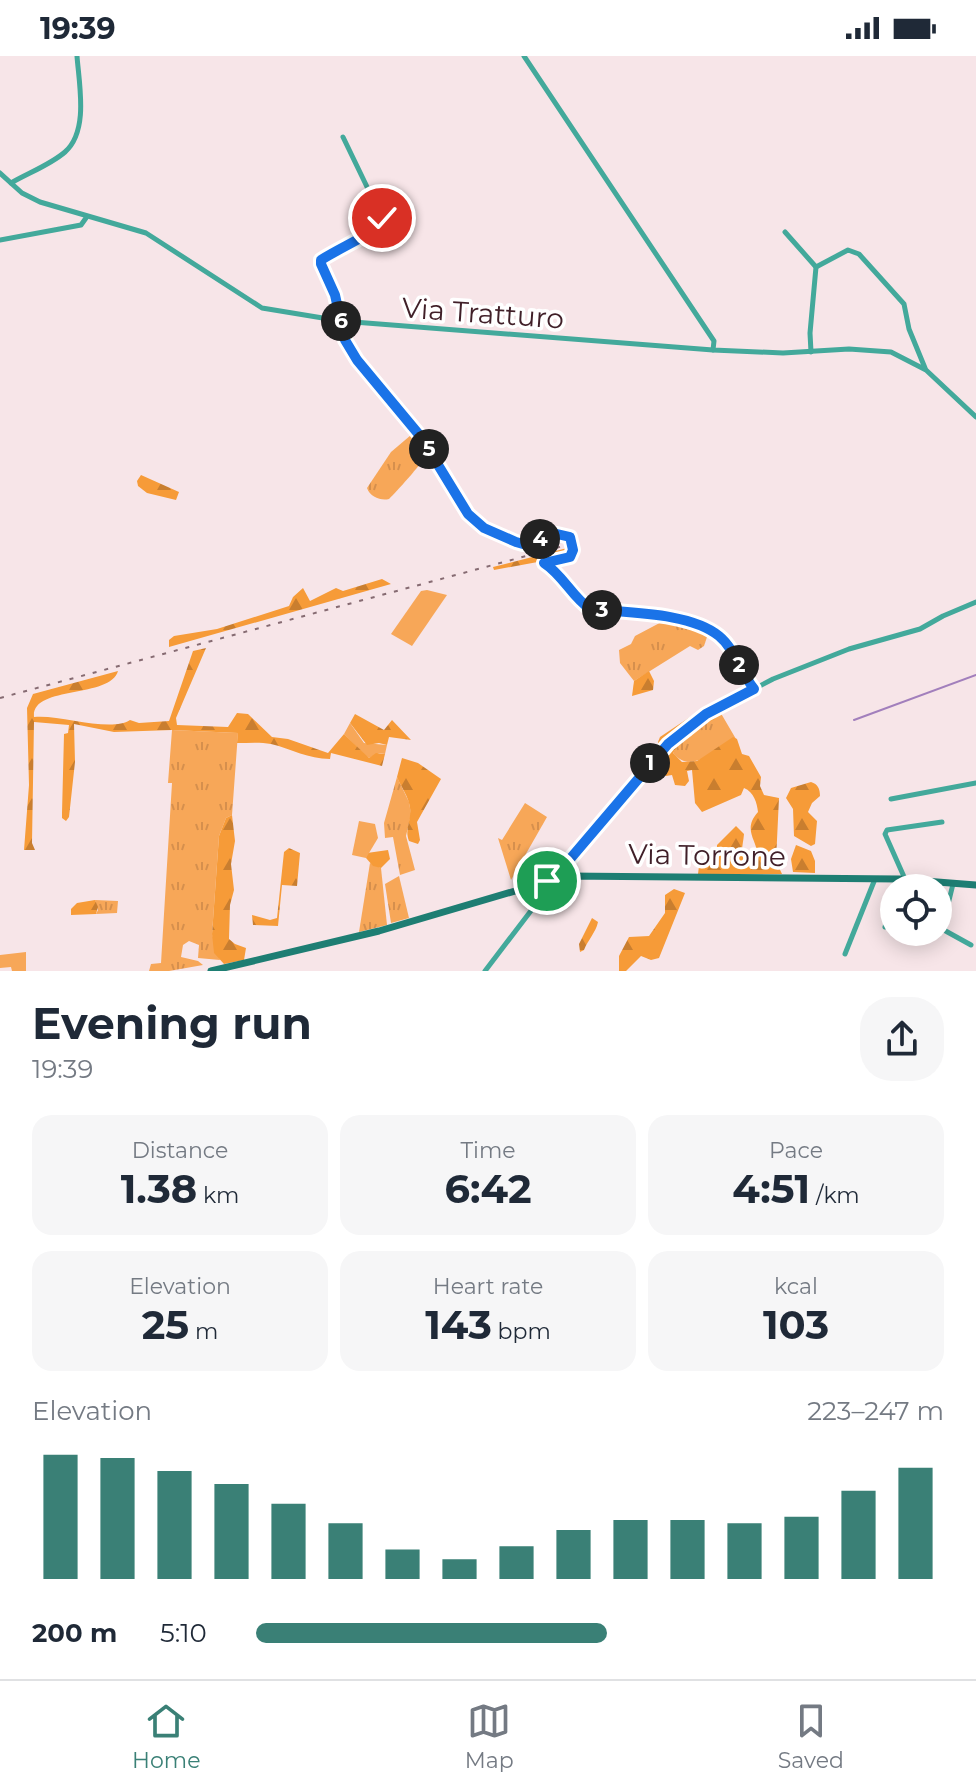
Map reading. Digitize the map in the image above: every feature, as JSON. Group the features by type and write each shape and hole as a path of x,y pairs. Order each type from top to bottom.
{"main road":[{"name":"Via Torrone","path":"211,971 379,931 576,875 880,878"},
{"name":"Via Torrone","path":"953,884 976,885"}],"street":[{"path":"11,183 54,160 74,142 79,115 77,56"},
{"path":"524,56 714,341 713,350"},
{"path":"343,137 382,218 377,229 321,260 335,295 345,340 357,360 421,437 468,514 484,528 523,544 557,534 570,537 573,550 570,557 544,563 555,570 582,604 590,609 651,613 708,629 721,637 754,689"},
{"name":"Via Tratturo","path":"0,173 40,202 146,233 262,308 341,321 713,350 811,352 872,349 891,352 926,370 976,417"},
{"path":"0,240 81,225 87,218"},
{"path":"785,232 816,267 811,352"},
{"path":"816,267 848,250 859,254 904,304 909,329 926,370"},
{"path":"907,359 918,354"},
{"path":"485,971 543,895 550,880 668,744 706,714 754,689 849,649 920,629 976,602"},
{"path":"891,799 976,783"},
{"path":"900,874 885,834 887,830 942,822"},
{"path":"845,954 875,878"},
{"path":"953,884 942,929 971,945"}],"green space":[{"path":"411,435 422,448 424,457 389,499 373,496 367,488 391,452"},
{"path":"141,475 179,492 176,500 147,493 138,486"},
{"path":"571,547 570,556 494,570 493,567"},
{"path":"382,579 391,584 169,647 169,640 174,636 217,629 289,606 303,588 310,601 336,588 343,591"},
{"path":"421,591 447,595 412,646 391,634"},
{"path":"669,618 709,631 704,646 698,650 690,646 634,681 620,663 619,650 631,644 635,636"},
{"path":"206,648 176,718 177,725 228,727 237,713 248,714 272,737 288,739 328,753 344,734 369,758 376,753 385,754 382,766 331,753 330,759 322,759 271,744 237,743 238,733 172,730 114,732 74,724 75,762 66,821 62,818 64,734 68,733 69,725 34,722 32,843 35,850 24,850 29,785 27,708 33,694 118,671 112,680 101,686 45,700 36,707 34,717 110,725 130,720 139,723 169,721 193,651"},
{"path":"649,671 654,681 653,690 632,696 634,681"},
{"path":"709,710 716,713 715,719 705,724 698,718 688,726 692,730 691,736 682,739 673,753 682,762 697,761 733,737 737,739 742,754 749,756 761,777 760,786 764,795 779,798 776,861 782,874 698,874 699,866 717,855 717,845 736,826 744,834 742,847 746,861 750,864 757,852 751,827 758,809 750,792 744,788 741,795 702,812 695,803 692,770 687,771 689,781 685,786 675,785 672,775 661,773 660,737 696,713"},
{"path":"719,710 736,739 695,761 688,762 673,753 701,722 705,724"},
{"path":"355,714 384,730 392,720 411,740 389,737 387,745 367,745 350,723"},
{"path":"350,723 364,743 387,745 385,754 366,756 344,734"},
{"path":"172,730 238,733 232,815 226,818 219,836 212,934 220,960 198,958 199,945 189,941 183,945 181,957 203,965 149,971 151,964 161,963 172,783 168,783"},
{"path":"402,758 418,763 441,779 417,822 418,844 409,841 408,837 409,804 397,777"},
{"path":"397,777 409,802 411,814 406,836 415,870 400,875 393,837 385,838 384,823"},
{"path":"811,782 818,787 820,796 808,812 817,821 815,844 811,846 794,836 793,809 786,798 791,788"},
{"path":"525,803 547,817 511,880 498,838 502,840"},
{"path":"232,815 234,890 230,905 229,939 246,948 244,960 224,964 214,953 212,934 219,836 226,818"},
{"path":"359,821 375,824 378,838 366,858 352,855"},
{"path":"796,845 811,851 815,873 793,872 791,859"},
{"path":"289,848 300,853 297,886 282,885 278,926 253,925 252,915 270,920 277,918 284,852"},
{"path":"388,850 390,859 381,868 373,866 366,858 367,853"},
{"path":"370,863 381,868 387,925 359,932"},
{"path":"399,876 409,918 391,923 385,884"},
{"path":"674,889 685,893 659,958 651,960 641,956 626,971 619,971 619,956 629,937 649,936 665,913 665,895"},
{"path":"95,900 118,901 117,913 96,914"},
{"path":"95,900 98,907 96,914 71,915 71,909 77,903"},
{"path":"592,918 598,922 597,926 580,952 579,944"},
{"path":"26,952 26,971 0,968 0,955"}],"waterway":[{"path":"854,720 976,675"}],"railway":[{"path":"0,698 567,545"}],"route":[{"path":"382,218 381,225 325,257 321,264 335,295 345,340 357,360 421,437 468,514 484,528 523,544 563,533 570,537 573,550 570,557 544,563 555,570 582,604 590,609 651,613 708,629 721,637 754,689 706,714 668,744 553,879 547,881"}]}
